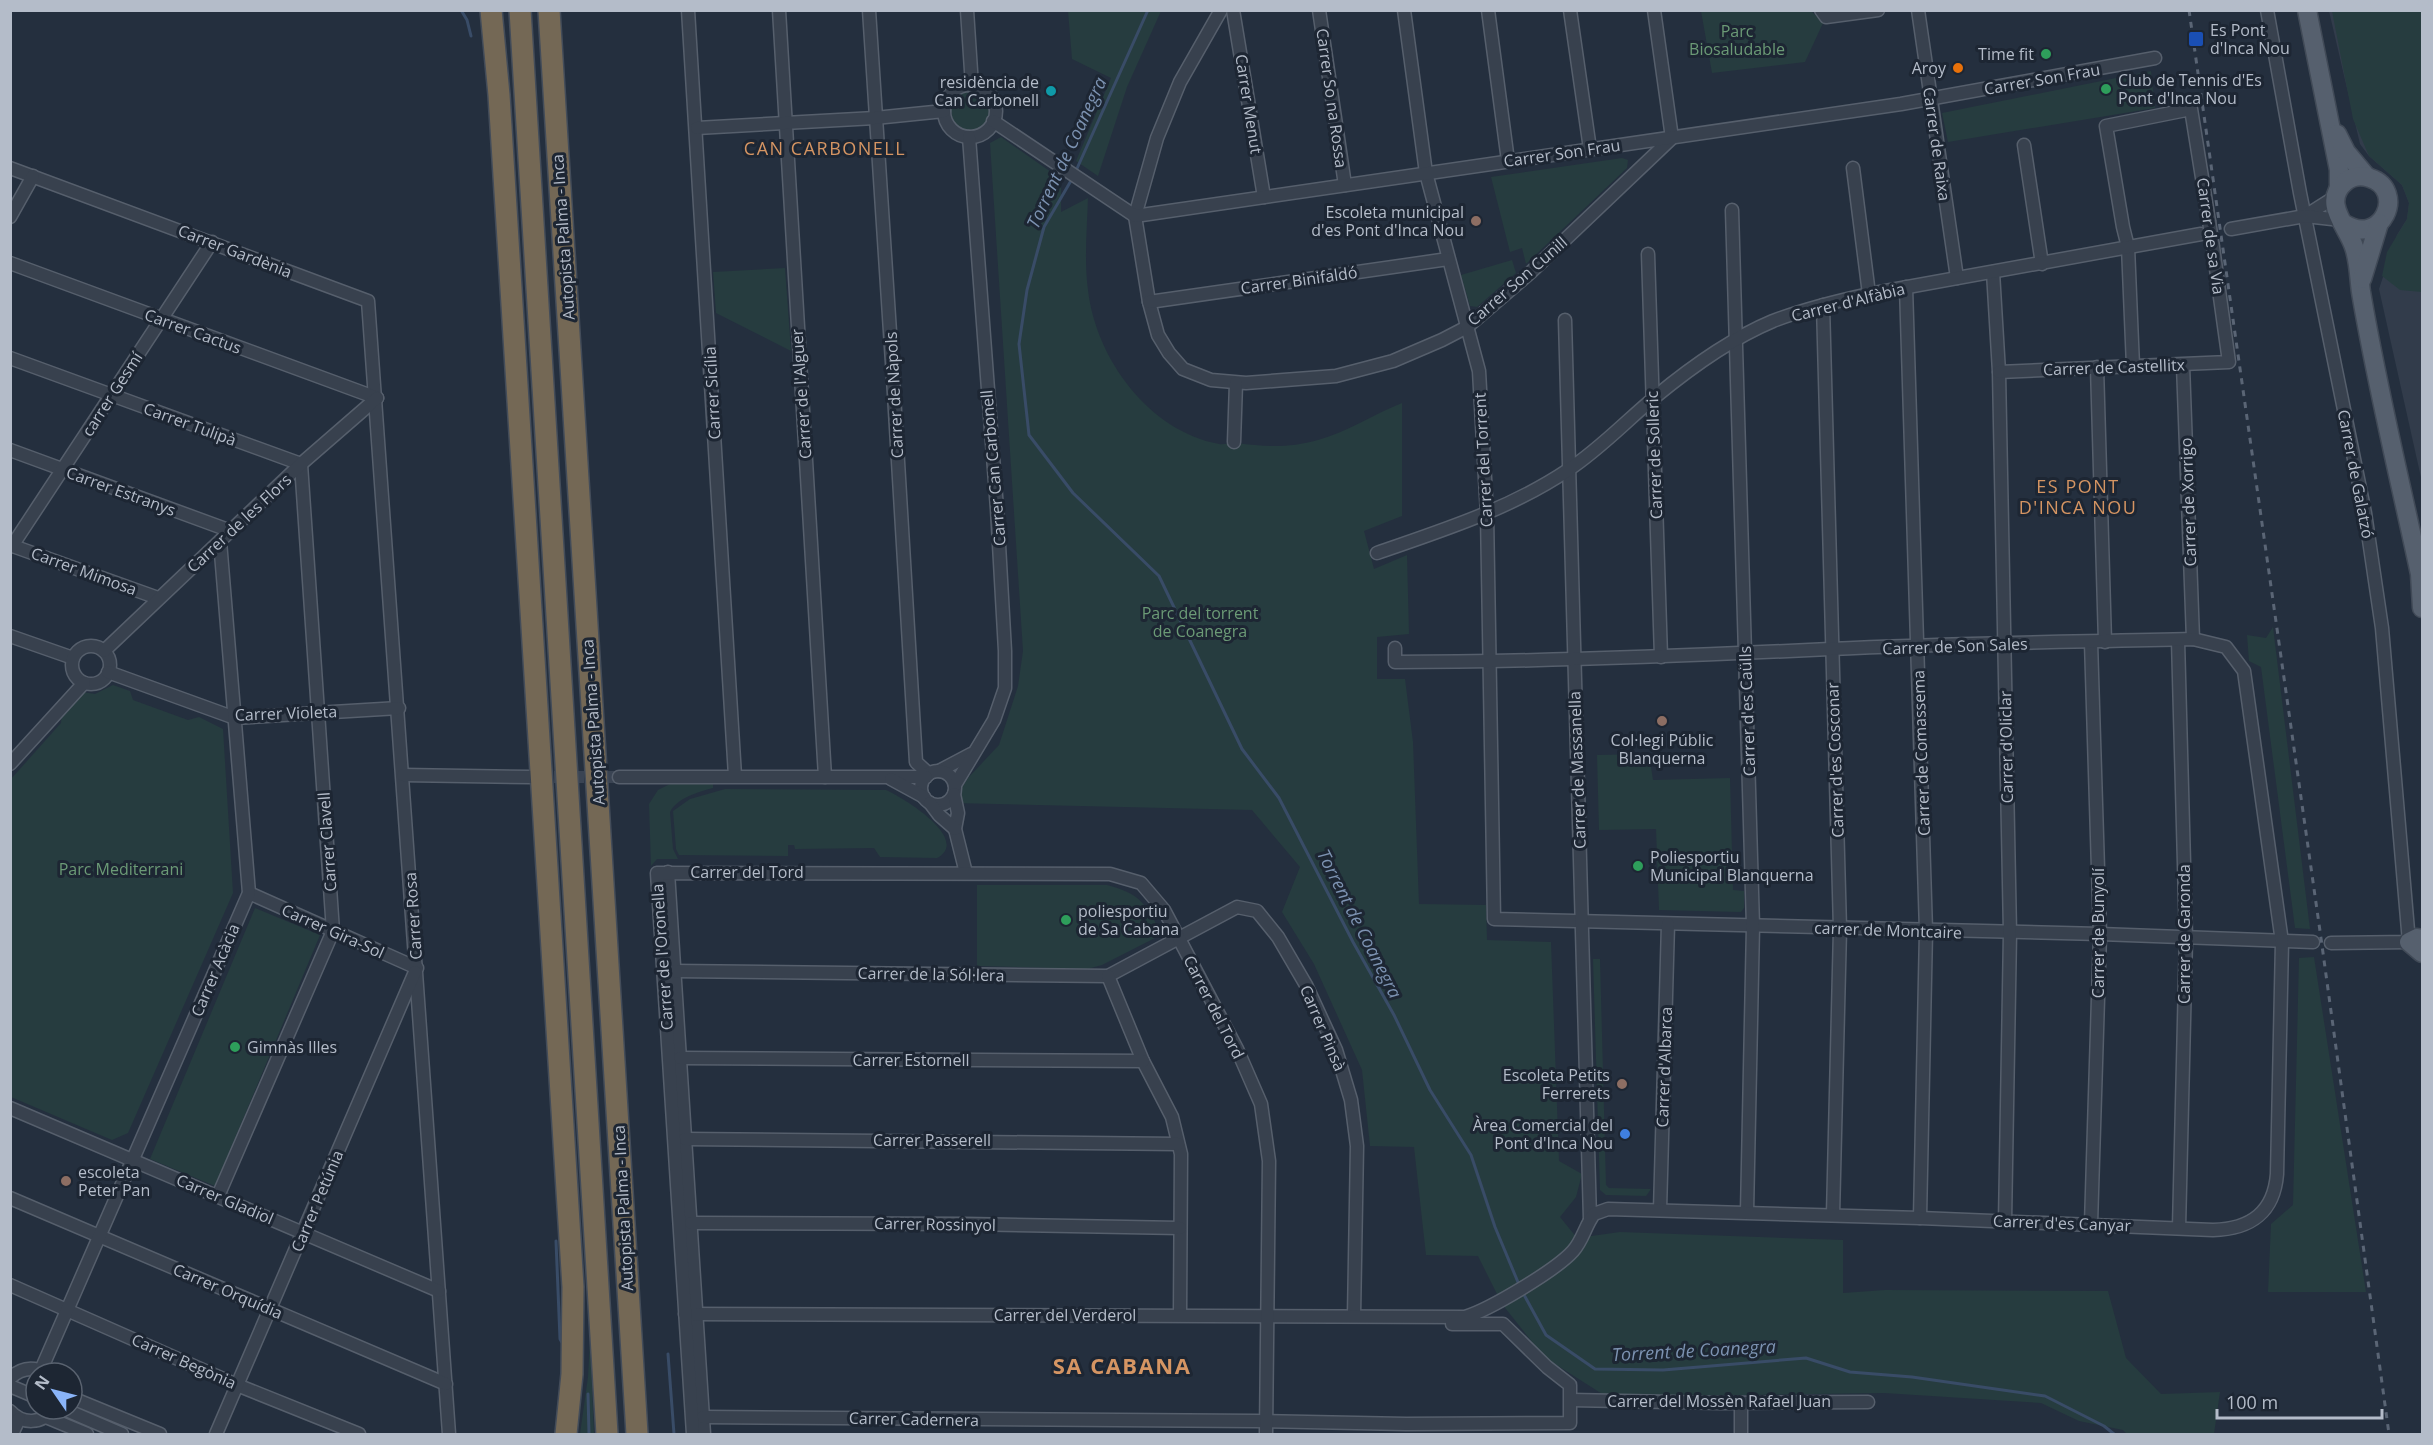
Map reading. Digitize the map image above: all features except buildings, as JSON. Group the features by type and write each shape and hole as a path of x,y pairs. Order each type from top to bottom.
{"highway":[{"path":"491,10 499,95 573,1276 572,1374 566,1434"},
{"path":"508,10 524,74"},
{"name":"Autopista Palma - Inca","path":"520,10 607,1434"},
{"name":"Autopista Palma - Inca","path":"549,10 637,1434"},
{"path":"574,1434 583,1376 595,1237"}],"main road":[{"path":"2307,10 2339,170 2336,212 2355,248 2360,283 2420,574 2422,608"},
{"path":"2329,119 2346,152 2366,177 2381,184 2388,200 2388,209 2379,223 2360,283"},
{"path":"2337,193 2351,178 2366,177"},
{"path":"2342,222 2350,227 2364,230 2372,229 2379,223"}],"street":[{"name":"Carrer Sicília","path":"688,10 735,776"},
{"name":"Carrer de l'Alguer","path":"779,10 825,777"},
{"name":"Carrer de Nàpols","path":"869,10 916,762 931,774"},
{"path":"967,10 972,86"},
{"name":"Carrer Son Cunill","path":"1221,10 1180,82 1157,138 1136,216 1149,302 1158,335 1168,353 1183,369 1211,380 1236,383 1316,378 1368,369 1416,352 1467,327 1531,272 1672,138"},
{"name":"Carrer Menut","path":"1233,10 1264,197"},
{"name":"Carrer So na Rossa","path":"1319,10 1345,185"},
{"name":"Carrer del Torrent","path":"1404,10 1426,173 1479,371 1487,514 1494,919"},
{"path":"1488,10 1508,161"},
{"path":"1570,10 1590,149"},
{"path":"1654,10 1672,138"},
{"path":"1821,10 1826,17 1878,10"},
{"name":"Carrer de Raixa","path":"1918,10 1957,278"},
{"name":"Carrer de Galatzó","path":"2267,10 2305,216 2365,513 2382,628 2419,942"},
{"name":"Carrer Son Frau","path":"1136,216 1930,99 2155,58"},
{"path":"964,86 972,86 987,92 992,98 996,113 984,133 969,137 954,132 945,118 944,111 950,95 964,86"},
{"name":"Carrer de sa Via","path":"2128,247 2106,126 2191,109 2229,362"},
{"path":"697,128 875,118 944,111"},
{"path":"993,121 1136,216"},
{"name":"Carrer Can Carbonell","path":"931,774 972,753 994,720 1005,688 998,509 969,137"},
{"path":"2024,145 2042,264"},
{"name":"Carrer Gardènia","path":"10,168 368,301 377,398"},
{"path":"1853,168 1869,294"},
{"path":"10,217 33,176"},
{"path":"2305,216 2337,193"},
{"name":"Carrer d'es Caülls","path":"1732,210 1753,926 1747,1212"},
{"path":"2231,229 2305,216 2342,222"},
{"name":"Carrer d'Alfàbia","path":"1377,553 1487,514 1568,471 1619,431 1652,399 1688,371 1736,340 1773,321 1823,304 1869,294 2201,234"},
{"name":"carrer Gesmí","path":"11,545 212,242"},
{"path":"2128,247 2133,366"},
{"name":"Carrer de Solleric","path":"1648,254 1660,657"},
{"name":"Carrer Binifaldó","path":"1149,302 1448,259"},
{"name":"Carrer Cactus","path":"10,262 161,320 377,398"},
{"name":"Carrer d'Oliclar","path":"1993,272 1999,372 2010,933 2005,1222"},
{"name":"Carrer de Comassema","path":"1906,287 1926,931 1920,1218"},
{"name":"Carrer d'es Cosconar","path":"1823,304 1840,928 1833,1215"},
{"name":"Carrer de Massanella","path":"1565,320 1589,1222"},
{"name":"Carrer Tulipà","path":"10,358 301,464"},
{"name":"Carrer de Castellitx","path":"1999,372 2229,362"},
{"name":"Carrer de Xorrigo","path":"2183,365 2193,639"},
{"path":"2097,367 2105,642"},
{"path":"1234,442 1236,383"},
{"name":"Carrer de les Flors","path":"104,651 301,464 377,398"},
{"name":"Carrer Rosa","path":"377,398 449,1434"},
{"name":"Carrer Estranys","path":"10,450 231,531"},
{"name":"Carrer Clavell","path":"218,1196 333,931 301,464"},
{"name":"Carrer Acàcia","path":"48,1361 99,1237 249,893 220,541"},
{"name":"Carrer Mimosa","path":"11,545 158,598"},
{"path":"10,636 73,658"},
{"name":"Carrer de Son Sales","path":"1395,648 1395,662 1488,662 1746,655 1831,649 2193,639 2226,647 2244,671 2253,721 2282,942"},
{"name":"Carrer de Garonda","path":"2178,640 2186,938 2179,1228"},
{"name":"Carrer de Bunyolí","path":"2091,642 2100,934 2091,1224"},
{"path":"86,646 104,651 109,659 108,672 97,683 84,683 76,677 72,671 73,658 80,649 86,646"},
{"name":"Carrer Violeta","path":"108,672 235,718 399,708"},
{"path":"10,764 84,683"},
{"path":"890,779 927,800 944,804 954,790 972,753"},
{"path":"931,774 922,785 927,800 955,829"},
{"path":"619,777 735,776 890,779 948,774 954,790 958,813 955,829 966,873"},
{"path":"403,776 531,777"},
{"name":"Carrer del Tord","path":"668,872 1110,874 1141,883 1164,910 1236,1049 1261,1104 1269,1161 1266,1434"},
{"name":"Carrer de l'Oronella","path":"693,1434 691,1313 691,1223 668,872 657,873 691,1313 704,1434"},
{"name":"Carrer Gira-Sol","path":"249,893 417,968"},
{"name":"Carrer Pinsà","path":"1179,939 1237,907 1257,911 1278,937 1306,985 1336,1050 1351,1100 1357,1146 1354,1316"},
{"name":"carrer de Montcaire","path":"1494,919 2100,934 2313,942"},
{"name":"Carrer d'Albarca","path":"1660,1210 1668,924"},
{"name":"Carrer de la Sól·lera","path":"674,971 1108,976 1179,939"},
{"name":"Carrer d'es Canyar","path":"1589,1222 1598,1211 1608,1209 2229,1230 2265,1212 2276,1190 2282,942"},
{"path":"2331,943 2419,942"},
{"name":"Carrer Petúnia","path":"216,1434 417,968"},
{"path":"1108,976 1143,1061 1172,1117 1181,1155 1180,1315"},
{"name":"Carrer Estornell","path":"680,1058 1143,1061"},
{"name":"Carrer Gladiol","path":"10,1108 439,1291"},
{"name":"Carrer Passerell","path":"685,1139 1178,1144"},
{"name":"Carrer Orquídia","path":"10,1198 446,1384"},
{"path":"1444,1317 1474,1314 1498,1302 1535,1278 1569,1255 1581,1241 1589,1222"},
{"name":"Carrer Rossinyol","path":"691,1223 1180,1228"},
{"name":"Carrer Begònia","path":"10,1285 237,1385 359,1434"},
{"name":"Carrer del Verderol","path":"691,1313 1444,1317"},
{"path":"1444,1317 1453,1325 1503,1324 1546,1367 1570,1385 1571,1400"},
{"path":"10,1386 24,1392"},
{"name":"Carrer Cadernera","path":"703,1417 1266,1421 1388,1429 1570,1423 1571,1400"},
{"name":"Carrer del Mossèn Rafael Juan","path":"1571,1400 1741,1403 1868,1402"},
{"path":"84,1403 160,1434"},
{"path":"1741,1403 1741,1434"},
{"path":"12,1434 15,1415"},
{"path":"84,1418 122,1434"},
{"path":"63,1421 87,1434"},
{"path":"1106,1421 1106,1434"}],"shaded area":[{"path":"2329,11 2422,11 2422,482 2379,289 2397,235 2407,219 2409,203 2402,185 2369,156 2360,144"}],"green space":[{"path":"1068,11 1161,11 1127,87 1098,176 1076,161 1111,78 1072,59"},
{"name":"Parc Biosaludable","path":"1701,11 1811,11 1823,23 1805,62 1712,73"},
{"path":"2332,11 2422,11 2422,292 2400,290 2382,276 2387,252 2407,219 2409,203 2402,185 2369,156 2353,119"},
{"name":"Club de Tennis d'Es Pont d'Inca Nou","path":"2151,71 2155,108 1948,142 1942,113"},
{"path":"971,91 979,92 985,97 990,103 990,119 985,125 979,130 971,131 963,130 957,125 952,119 951,111 952,103 957,97 963,92"},
{"name":"Parc del torrent de Coanegra","path":"1001,137 1061,179 1061,212 1088,198 1086,244 1088,290 1093,316 1102,341 1130,388 1149,408 1170,424 1194,436 1219,444 1287,446 1329,437 1402,403 1402,516 1364,531 1374,569 1407,555 1409,634 1377,637 1377,679 1405,679 1413,742 1419,904 1486,905 1487,940 1551,942 1559,1161 1582,1174 1576,1197 1560,1217 1577,1238 1620,1232 1843,1240 1843,1293 1885,1290 2108,1291 2126,1358 2161,1394 2220,1392 2214,1434 2127,1434 2123,1430 2079,1421 2041,1403 1884,1393 1607,1397 1544,1357 1502,1304 1478,1256 1426,1255 1414,1147 1370,1146 1362,1070 1314,964 1282,912 1300,867 1252,810 953,803 968,778 999,745 1018,686 1023,651 990,143"},
{"path":"1622,158 1628,160 1627,168 1526,264 1522,248 1510,252 1491,177"},
{"path":"1512,260 1516,273 1477,307 1470,306 1461,275"},
{"path":"785,268 791,351 716,313 713,272"},
{"path":"2273,627 2310,929 2295,928 2261,667 2249,661 2247,635 2266,638"},
{"name":"Parc Mediterrani","path":"113,685 130,691 133,700 188,720 199,717 223,729 233,893 128,1133 112,1140 11,1097 11,779 61,723 62,711 82,692 95,694"},
{"path":"1649,754 1653,780 1730,778 1733,890 1744,891 1744,908 1741,912 1659,910 1656,829 1599,830 1597,755"},
{"path":"670,784 713,784 713,788 688,796 673,807 670,812 673,849 678,859 657,859 651,866 649,804 658,790"},
{"path":"725,789 886,790 931,819 946,840 946,850 937,858 880,857 874,848 795,849 794,845 788,845 788,856 679,855 676,849 673,811 690,799"},
{"name":"poliesportiu de Sa Cabana","path":"977,885 1107,885 1126,891 1139,900 1150,912 1159,930 1155,938 1102,965 1087,969 977,966"},
{"name":"Gimnàs Illes","path":"255,908 320,935 215,1186 150,1159"},
{"path":"2314,957 2366,1292 2268,1292 2271,1224 2293,1205 2299,958"},
{"path":"1593,959 1600,959 1606,1185 1609,1188 1651,1189 1646,1196 1606,1195 1600,1190"},
{"path":"590,1341 594,1434 580,1434 588,1377"}],"waterway":[{"path":"461,10 467,20 471,36"},
{"name":"Torrent de Coanegra","path":"1075,173 1148,10"},
{"name":"Torrent de Coanegra","path":"1072,179 1044,227 1027,290 1019,344 1029,435 1073,493 1159,576 1242,749 1279,798 1353,942 1394,1015 1430,1090 1471,1155 1495,1227 1520,1287"},
{"path":"556,1241 560,1339 564,1346"},
{"name":"Torrent de Coanegra","path":"1523,1293 1546,1335 1595,1369 1663,1370 1806,1358 1850,1372 1912,1377 2045,1396 2104,1426 2114,1434"},
{"path":"668,1354 674,1434"},
{"path":"588,1394 589,1434"}],"tunnel":[{"path":"536,777 619,777"}],"railway":[{"path":"2189,10 2389,1434"}],"place":[{"name":"Es Pont d'Inca Nou","path":"2196,39"},
{"name":"Time fit","path":"2046,54"},
{"name":"Aroy","path":"1958,68"},
{"name":"Club de Tennis d'Es Pont d'Inca Nou","path":"2106,89"},
{"name":"residència de Can Carbonell","path":"1051,91"},
{"name":"Escoleta municipal d'es Pont d'Inca Nou","path":"1476,221"},
{"name":"Col·legi Públic Blanquerna","path":"1662,721"},
{"name":"Poliesportiu Municipal Blanquerna","path":"1638,866"},
{"name":"poliesportiu de Sa Cabana","path":"1066,920"},
{"name":"Gimnàs Illes","path":"235,1047"},
{"name":"Escoleta Petits Ferrerets","path":"1622,1084"},
{"name":"Àrea Comercial del Pont d'Inca Nou","path":"1625,1134"},
{"name":"escoleta Peter Pan","path":"66,1181"}],"district":[{"name":"CAN CARBONELL","path":"825,149"},
{"name":"ES PONT D'INCA NOU","path":"2078,497"},
{"name":"SA CABANA","path":"1122,1366"}]}
